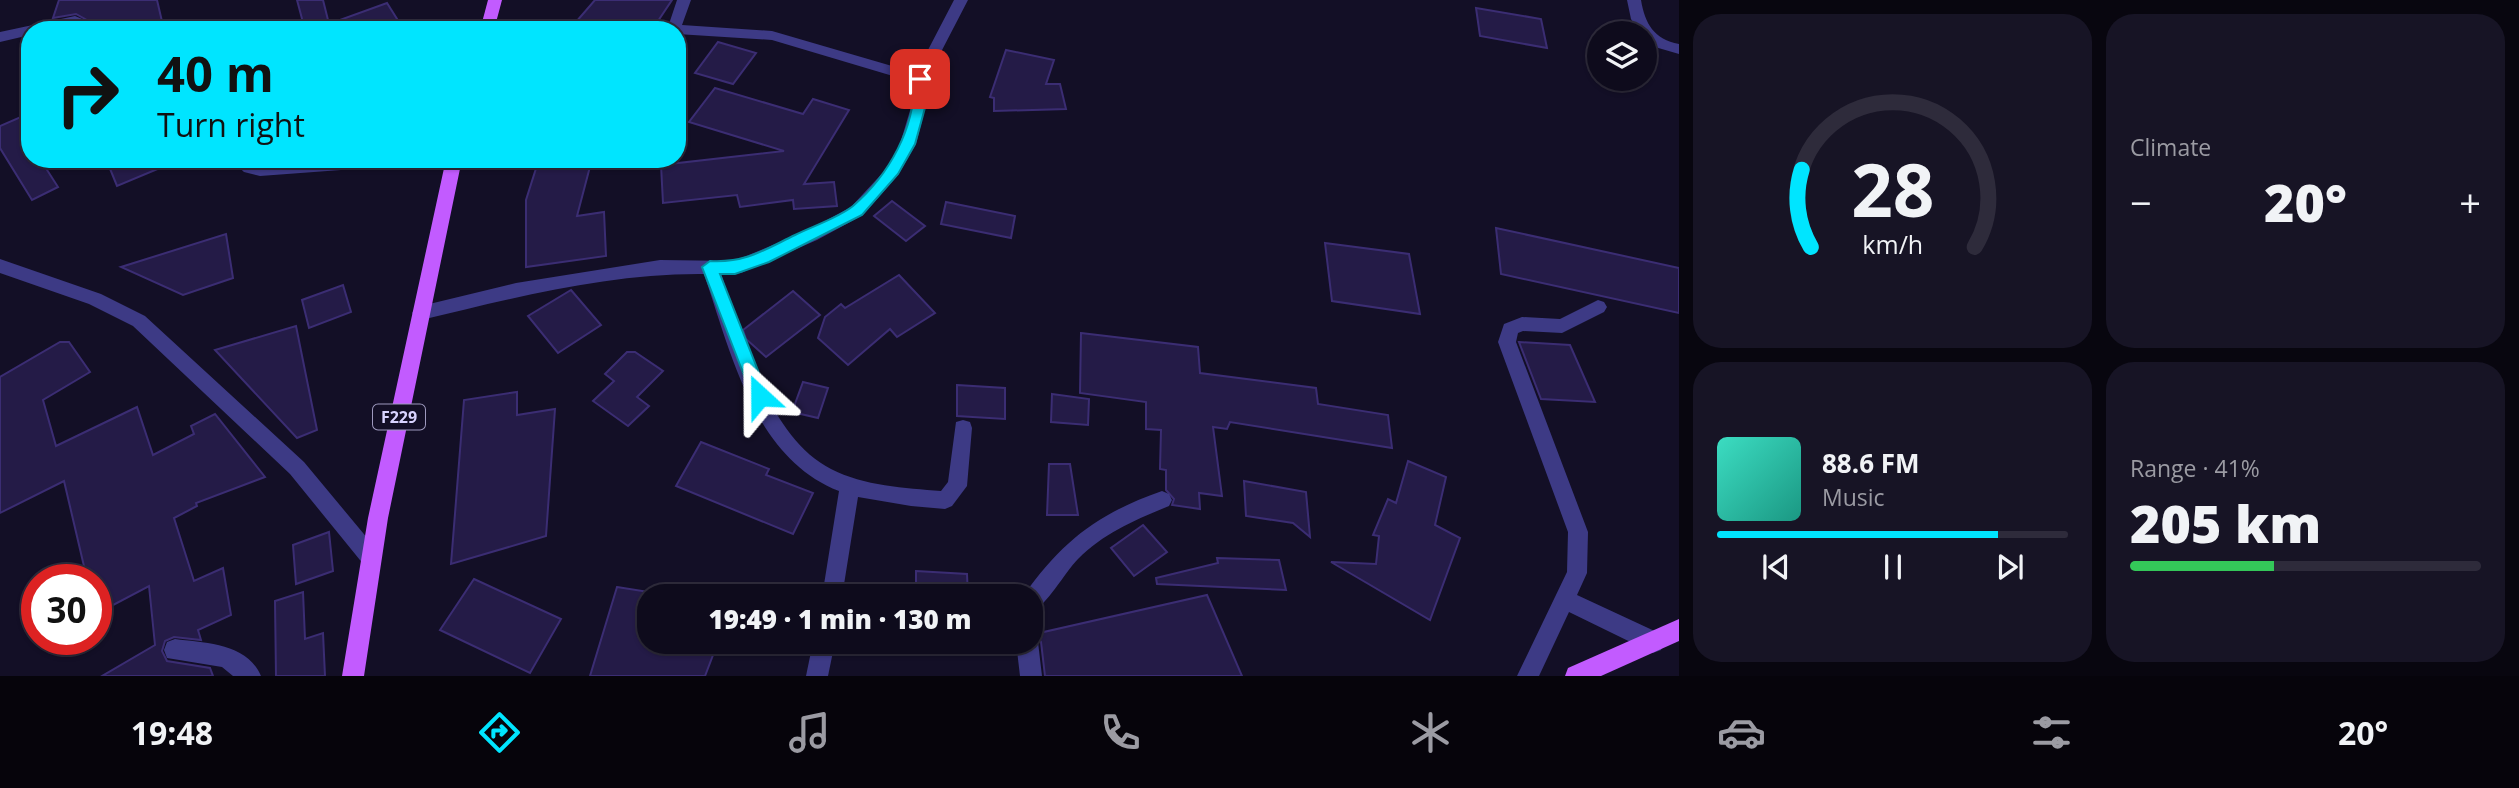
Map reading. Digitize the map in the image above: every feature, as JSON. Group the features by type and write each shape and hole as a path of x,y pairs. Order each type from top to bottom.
{"main road":[{"path":"489,21 495,0"},
{"name":"F229","path":"354,676 371,558 452,168"},
{"path":"1576,676 1679,630"}],"street":[{"path":"676,21 684,0"},
{"path":"421,313 516,290 660,267 735,268 763,258 857,211 893,171 908,144 921,97 920,79 961,0"},
{"path":"1634,0 1636,19 1647,37 1679,49"},
{"path":"686,30 772,36 920,79"},
{"path":"0,37 21,32"},
{"path":"249,168 287,168"},
{"path":"710,267 749,373 771,418 790,448 808,466 849,486 918,498 945,499 954,493 957,486 963,428"},
{"path":"3,270 95,299 139,321 297,468 371,558"},
{"path":"1528,676 1577,573 1578,532 1507,342 1510,328 1522,324 1562,326 1598,307"},
{"path":"834,584 848,509 849,486"},
{"path":"1043,584 1054,567 1087,537 1136,508 1162,500"},
{"path":"1564,599 1653,642"},
{"path":"175,650 226,657 250,676"},
{"path":"817,676 822,654"},
{"path":"1028,654 1031,676"}],"building":[{"path":"59,0 157,0 162,21 89,21 76,14 53,18"},
{"path":"297,0 323,0 328,21 303,21"},
{"path":"595,0 672,0 658,21 577,21"},
{"path":"387,3 398,21 337,21"},
{"path":"1476,8 1541,19 1547,48 1480,36"},
{"path":"718,42 756,53 733,84 695,73"},
{"path":"1006,50 1054,60 1046,84 1060,84 1066,109 994,111 994,98 990,97"},
{"path":"715,88 803,114 813,99 849,110 804,184 834,182 837,206 794,209 793,200 740,207 737,195 663,203 661,168 686,168 686,162 784,151 689,122"},
{"path":"21,117 21,168 46,168 58,187 32,200 0,148 0,126"},
{"path":"110,168 160,168 117,186"},
{"path":"536,168 590,168 577,216 604,212 606,256 526,267 526,200"},
{"path":"892,201 925,226 906,241 874,216"},
{"path":"946,202 1015,216 1011,238 941,224"},
{"path":"1496,228 1679,268 1679,313 1501,274"},
{"path":"226,234 233,278 183,295 121,267"},
{"path":"1325,243 1409,254 1420,314 1332,301"},
{"path":"899,275 935,313 897,337 890,329 848,365 818,338 825,317 841,304 845,308"},
{"path":"343,285 351,312 309,328 302,300"},
{"path":"571,290 601,325 558,353 528,316"},
{"path":"793,291 820,315 766,357 746,339 743,330"},
{"path":"296,326 317,430 297,438 215,350"},
{"path":"1081,333 1198,347 1200,373 1316,388 1318,404 1388,415 1392,448 1230,422 1227,429 1213,427 1222,496 1199,493 1200,509 1172,505 1174,499 1166,490 1166,470 1160,469 1161,430 1146,429 1146,402 1080,393"},
{"path":"60,342 69,342 90,372 43,400 56,446 137,407 153,455 194,434 191,426 215,414 265,477 196,503 197,506 174,518 194,581 223,568 231,615 198,630 201,640 174,637 165,641 162,651 167,661 210,668 213,676 102,676 155,645 149,586 112,606 112,564 83,564 64,481 0,513 0,377"},
{"path":"1519,342 1570,345 1595,402 1541,399"},
{"path":"627,352 635,352 663,371 637,397 649,406 628,426 593,401 614,381 605,374"},
{"path":"803,382 828,388 818,418 792,412"},
{"path":"957,385 1005,388 1005,419 957,416"},
{"path":"517,392 517,415 555,409 546,536 451,564 464,400"},
{"path":"1052,394 1089,399 1088,425 1051,422"},
{"path":"701,442 769,469 766,475 813,493 793,534 676,486"},
{"path":"1408,461 1446,477 1435,525 1460,538 1430,620 1331,562 1376,564 1379,536 1373,535 1388,499 1396,503"},
{"path":"1049,464 1070,464 1078,515 1047,515"},
{"path":"1244,481 1306,492 1310,537 1293,523 1246,516"},
{"path":"1143,525 1167,552 1134,576 1111,548"},
{"path":"329,532 333,571 296,584 293,545"},
{"path":"1217,558 1279,560 1286,590 1157,584 1156,578 1218,563"},
{"path":"916,571 967,574 967,584 916,584"},
{"path":"474,579 561,619 530,673 440,630"},
{"path":"617,587 637,590 637,654 713,654 705,676 590,676"},
{"path":"303,592 305,639 323,633 325,676 276,676 275,601"},
{"path":"1207,595 1242,676 1045,676 1043,632"}],"route":[{"path":"760,396 710,267 735,268 763,258 857,211 893,171 908,144 921,97 920,79"}]}
